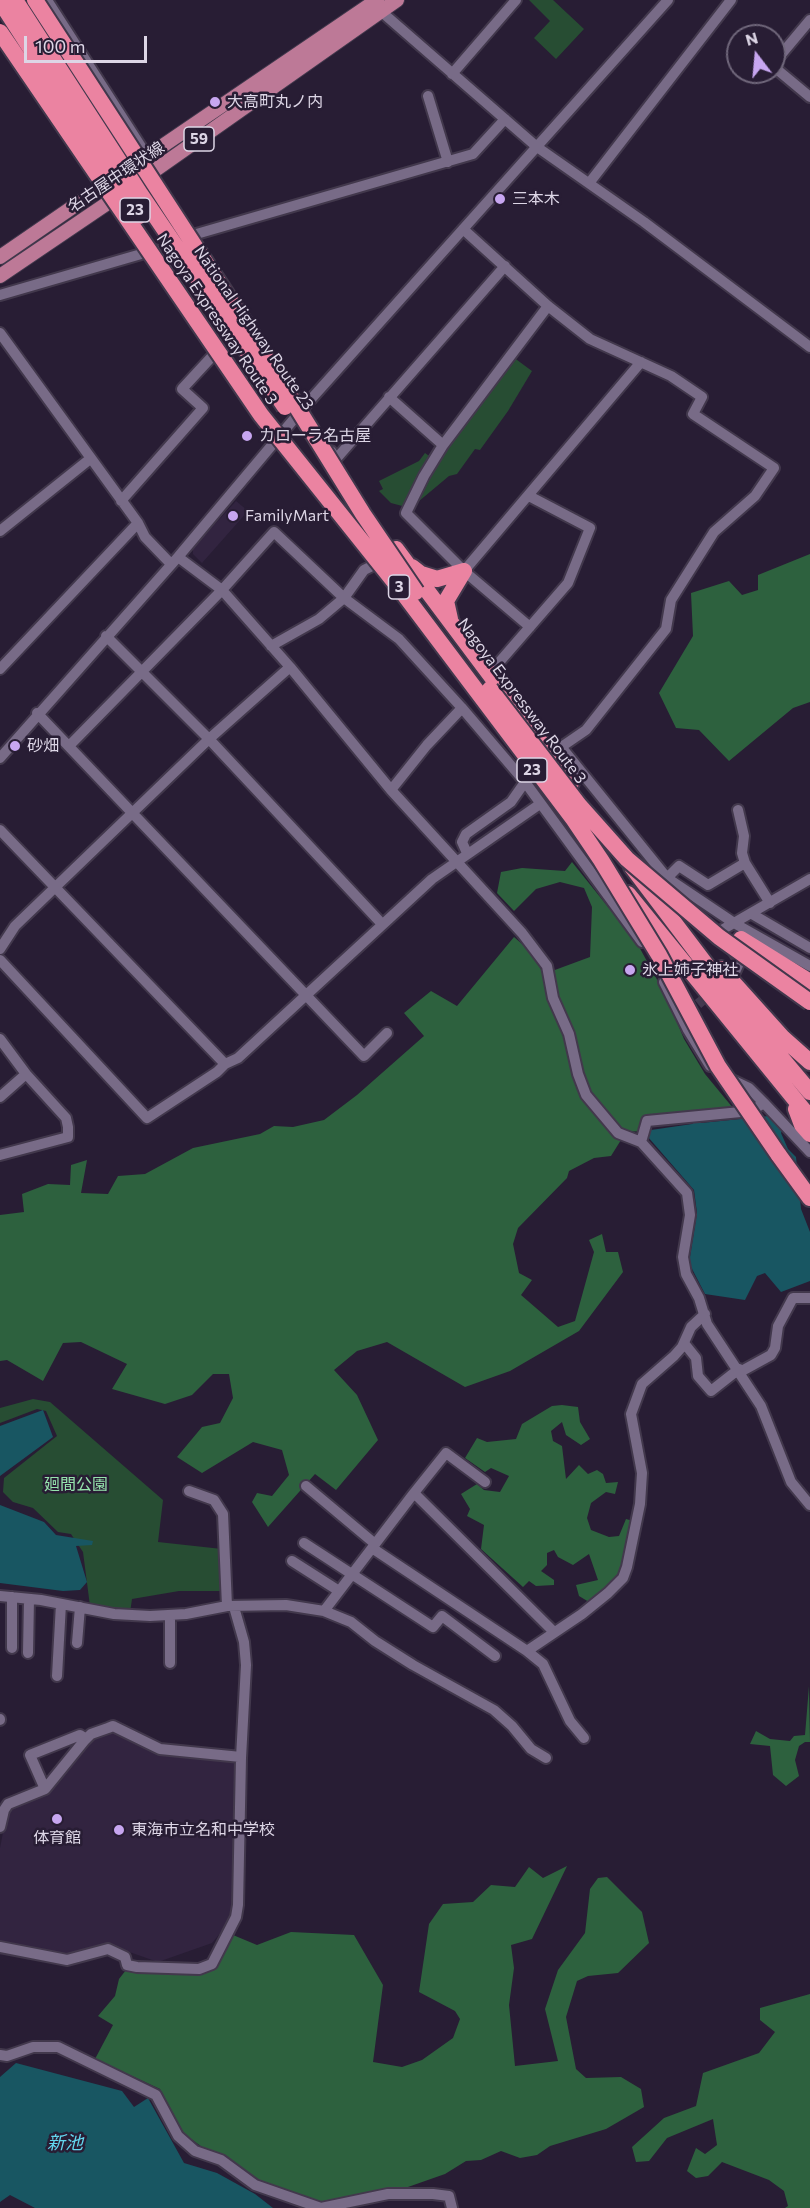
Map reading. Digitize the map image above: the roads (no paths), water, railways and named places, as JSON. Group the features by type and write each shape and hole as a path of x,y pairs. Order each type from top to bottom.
{"highway":[{"name":"National Highway Route 23","path":"15,0 141,195 289,412"},
{"name":"23","path":"24,0 84,88 145,168 291,406 289,412"},
{"name":"Nagoya Expressway Route 3","path":"35,0 246,325 386,550 558,780 645,881 810,1002"},
{"name":"National Highway Route 23","path":"0,1 130,203 489,674 557,751 645,881 732,999 810,1092"},
{"name":"23","path":"0,16 113,190 155,250 218,350 268,421 283,432"},
{"name":"Nagoya Expressway Route 3","path":"0,32 261,415 400,589 594,850 659,955 718,1066 778,1154"},
{"name":"National Highway Route 23","path":"289,412 283,432 376,564 573,824 792,1099 810,1118"},
{"path":"404,560 421,574 437,579 464,571"},
{"path":"458,633 447,613 446,601 464,571"},
{"path":"645,881 668,887 741,939 809,977"},
{"path":"645,881 775,1029 810,1062"},
{"path":"792,1099 802,1125 810,1134"},
{"path":"778,1154 810,1198"},
{"name":"3","path":"778,1154 810,1191"}],"main road":[{"name":"名古屋中環状線","path":"0,276 113,190 374,4 397,0"},
{"name":"名古屋中環状線","path":"0,257 113,190"}],"street":[{"path":"47,0 145,168 193,235 289,412 336,459 506,266"},
{"path":"452,74 516,0"},
{"path":"289,412 463,229 668,0"},
{"path":"590,182 730,0"},
{"path":"374,4 537,147 590,182 810,347"},
{"path":"786,50 810,20"},
{"path":"786,76 810,97"},
{"path":"428,96 448,162"},
{"path":"193,235 473,154 505,119"},
{"path":"463,229 548,306 590,339 671,376 702,397 693,414 774,468 754,496 714,532 671,600 666,629 586,730 557,751 667,878 809,977"},
{"path":"0,295 155,250"},
{"path":"530,627 464,571 406,513 424,476 443,445 548,306"},
{"path":"2,341 138,523 145,537 174,560 222,590 290,667 391,790 522,933 547,966 553,998 569,1034 578,1074 586,1095 618,1132 640,1142 687,1193 690,1215 683,1257 686,1274 705,1314 707,1324 740,1370 774,1434 791,1482 810,1504"},
{"path":"121,501 203,408 182,389 218,350"},
{"path":"464,571 641,362"},
{"path":"389,397 443,445"},
{"path":"0,758 283,432"},
{"path":"0,531 90,459"},
{"path":"489,674 568,583 590,528 529,496"},
{"path":"0,669 138,523"},
{"path":"69,746 222,590 274,532 344,598 399,639 462,708 525,782 649,953 680,1016 716,1072 749,1088 810,1152"},
{"path":"271,646 319,619 344,598 364,570 376,564"},
{"path":"106,636 141,674 209,739 382,924"},
{"path":"0,949 15,926 132,812 290,667"},
{"path":"391,790 427,745 462,708"},
{"path":"37,713 364,1056 387,1033"},
{"path":"467,853 462,842 466,834 510,802 525,782"},
{"path":"0,960 147,1118 217,1072 225,1064 238,1058 432,879 540,804"},
{"path":"738,810 744,836 742,853 745,863 770,903"},
{"path":"0,830 225,1064"},
{"path":"667,878 680,866 708,885 745,863"},
{"path":"735,972 740,961 720,931 810,879"},
{"path":"752,914 808,944"},
{"path":"680,1016 698,1004"},
{"path":"0,1039 26,1074 66,1118 68,1137 42,1142 0,1155"},
{"path":"0,1097 26,1074"},
{"path":"640,1142 647,1121 751,1111 764,1103"},
{"path":"684,1343 696,1358 698,1376 711,1391 740,1370 771,1355 775,1348 778,1326 793,1298 810,1298"},
{"path":"527,1651 608,1593 623,1578 633,1544 640,1504 642,1473 631,1414 642,1384 674,1356 684,1343 691,1327 705,1314"},
{"path":"324,1611 446,1453 485,1482"},
{"path":"306,1486 373,1545 543,1664 570,1721 584,1738"},
{"path":"0,1947 67,1960 108,1949 125,1957 127,1965 206,1968 212,1964 236,1917 246,1665 244,1642 230,1606 223,1514 214,1500 189,1491"},
{"path":"414,1493 554,1632"},
{"path":"304,1543 433,1627 442,1616 495,1656"},
{"path":"292,1561 339,1591"},
{"path":"0,1596 114,1614 170,1615 230,1606 286,1605 324,1611 351,1622 375,1641 413,1665 494,1710 531,1749 546,1758"},
{"path":"12,1597 12,1648"},
{"path":"28,1653 29,1599"},
{"path":"57,1676 61,1604"},
{"path":"77,1643 80,1607"},
{"path":"170,1615 170,1663"},
{"path":"0,1827 4,1810 8,1804 45,1790 86,1739 92,1734 113,1726 160,1749 241,1757"},
{"path":"45,1790 30,1755 80,1735 86,1739"},
{"path":"0,2055 7,2056 33,2047 57,2048 156,2095 178,2136 195,2151 221,2160 255,2185 321,2208 388,2194 449,2196 452,2208"}],"water":[{"path":"769,1116 783,1129 781,1133 788,1149 796,1157 801,1209 810,1232 810,1281 781,1292 765,1273 757,1276 745,1300 705,1294 689,1263 697,1213 694,1190 648,1137 651,1130 692,1124 698,1119 701,1123"},
{"path":"43,1410 53,1437 0,1476 0,1426"},
{"path":"0,1505 44,1522 56,1535 93,1541 92,1545 76,1546 87,1582 80,1590 63,1591 0,1583"},
{"name":"新池","path":"16,2063 122,2091 134,2107 148,2098 184,2163 217,2173 255,2194 273,2208 35,2208 10,2195 0,2202 0,2077"}],"tunnel":[{"path":"698,1004 714,991"}],"place":[{"name":"大高町丸ノ内","path":"215,102"},
{"name":"三本木","path":"500,199"},
{"name":"カローラ名古屋","path":"247,436"},
{"name":"FamilyMart","path":"233,516"},
{"name":"砂畑","path":"15,746"},
{"name":"氷上姉子神社","path":"630,970"},
{"name":"体育館","path":"57,1819"},
{"name":"東海市立名和中学校","path":"119,1830"}],"park label":[{"name":"廻間公園","path":"76,1485"}]}
